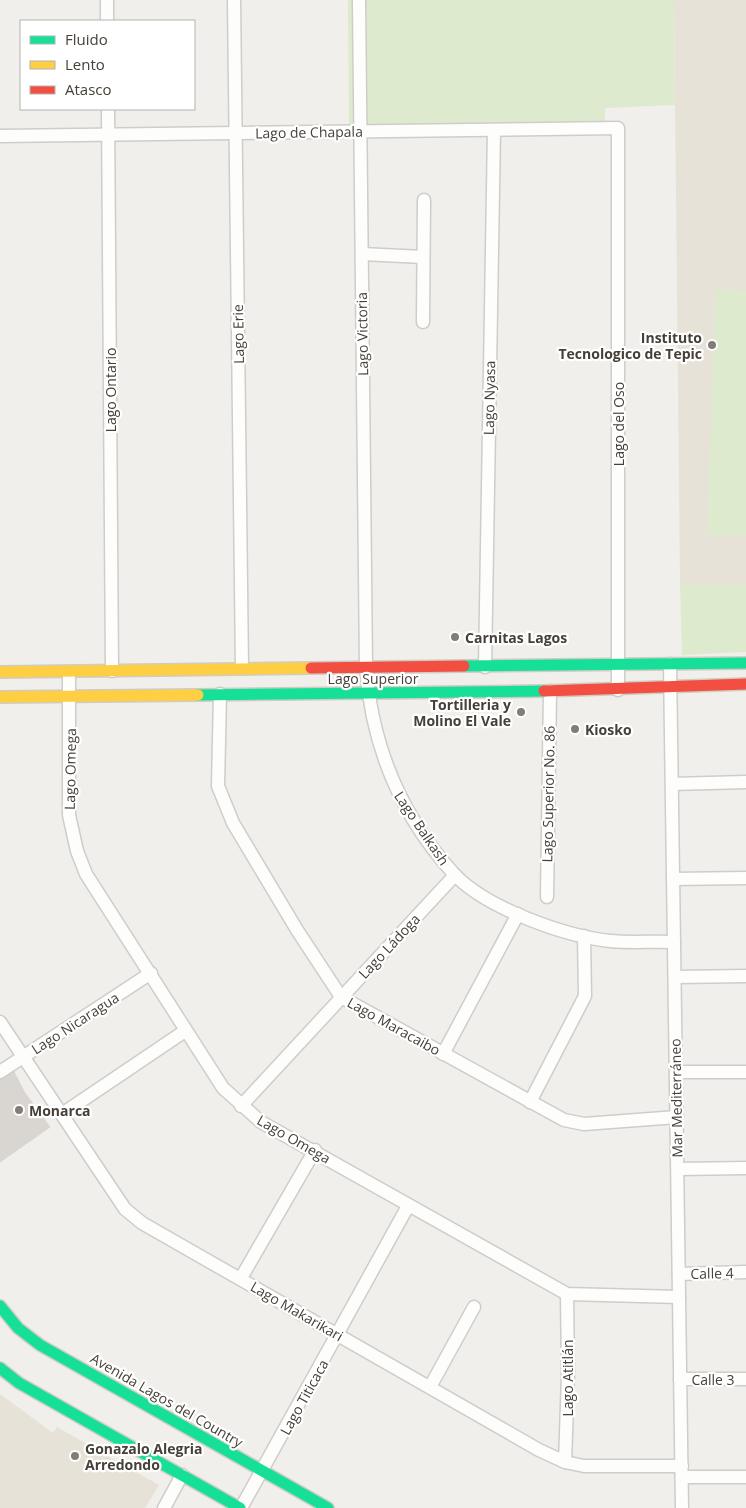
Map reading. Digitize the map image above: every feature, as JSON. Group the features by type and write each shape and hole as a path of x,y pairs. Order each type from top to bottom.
{"street":[{"path":"107,0 107,20"},
{"name":"Lago Erie","path":"234,0 242,668"},
{"name":"Lago Victoria","path":"359,0 366,668"},
{"name":"Lago Ontario","path":"108,110 112,671"},
{"name":"Lago de Chapala","path":"0,136 618,128"},
{"name":"Lago del Oso","path":"618,128 618,690"},
{"name":"Lago Nyasa","path":"485,667 494,130"},
{"path":"423,322 424,200"},
{"path":"362,254 423,257"},
{"name":"Lago Superior","path":"0,672 746,663"},
{"name":"Mar Mediterráneo","path":"670,664 682,1508"},
{"name":"Lago Balkash","path":"366,668 368,693 382,755 395,788 427,839 455,875 481,894 518,914 584,936 610,941 674,942"},
{"name":"Lago Omega","path":"70,672 69,815 86,874 151,973 184,1031 223,1088 261,1122 315,1150 408,1206 567,1294 679,1297"},
{"name":"Lago Superior","path":"0,697 618,690 746,684"},
{"name":"Lago Superior No. 86","path":"547,897 550,691"},
{"name":"Lago Maracaibo","path":"220,694 218,786 233,823 297,930 342,997 564,1120 584,1124 677,1117"},
{"path":"672,784 746,782"},
{"name":"Lago Ládoga","path":"241,1106 455,875"},
{"path":"673,879 746,878"},
{"path":"442,1054 518,914"},
{"path":"530,1102 585,996 584,936"},
{"name":"Lago Nicaragua","path":"0,1072 151,973"},
{"path":"675,977 746,976"},
{"name":"Lago Makarikari","path":"0,1022 126,1209 142,1223 166,1238 241,1278 539,1450 565,1462 584,1466 682,1471 746,1477"},
{"path":"62,1114 184,1031"},
{"path":"676,1072 746,1072"},
{"path":"241,1278 315,1150"},
{"path":"678,1169 746,1168"},
{"name":"Lago Titicaca","path":"241,1508 339,1335 408,1206"},
{"name":"Calle 4","path":"679,1274 746,1272"},
{"name":"Lago Atitlán","path":"565,1462 568,1375 567,1294"},
{"name":"Avenida Lagos del Country","path":"0,1306 18,1328 40,1345 328,1508"},
{"path":"430,1387 474,1307"},
{"path":"0,1368 19,1383 241,1508"},
{"name":"Calle 3","path":"680,1379 746,1379"},
{"path":"164,1508 182,1475"}],"shaded area":[{"name":"Instituto Tecnologico de Tepic","path":"674,0 746,0 746,585 680,585"},
{"name":"Gonazalo Alegria Arredondo","path":"0,1394 53,1433 57,1427 159,1485 145,1508 0,1508"}],"green space":[{"path":"348,0 674,0 675,105 605,108 605,125 349,128"},
{"path":"715,290 746,291 746,536 707,535"},
{"path":"680,585 746,585 746,652 682,655"}],"building":[{"name":"Monarca","path":"13,1070 25,1093 50,1127 0,1162 0,1079"}],"traffic: fast":[{"path":"464,666 746,663"},
{"path":"198,695 544,691"},
{"path":"0,1306 18,1328 40,1345 328,1508"},
{"path":"0,1368 19,1383 240,1508"}],"traffic: slow":[{"path":"0,672 311,668"},
{"path":"0,697 198,695"}],"traffic: jam":[{"path":"311,668 464,666"},
{"path":"544,691 746,684"}],"place":[{"name":"Instituto Tecnologico de Tepic","path":"712,345"},
{"name":"Carnitas Lagos","path":"455,637"},
{"name":"Tortilleria y Molino El Vale","path":"521,712"},
{"name":"Kiosko","path":"575,729"},
{"name":"Monarca","path":"19,1110"},
{"name":"Gonazalo Alegria Arredondo","path":"75,1456"}]}
